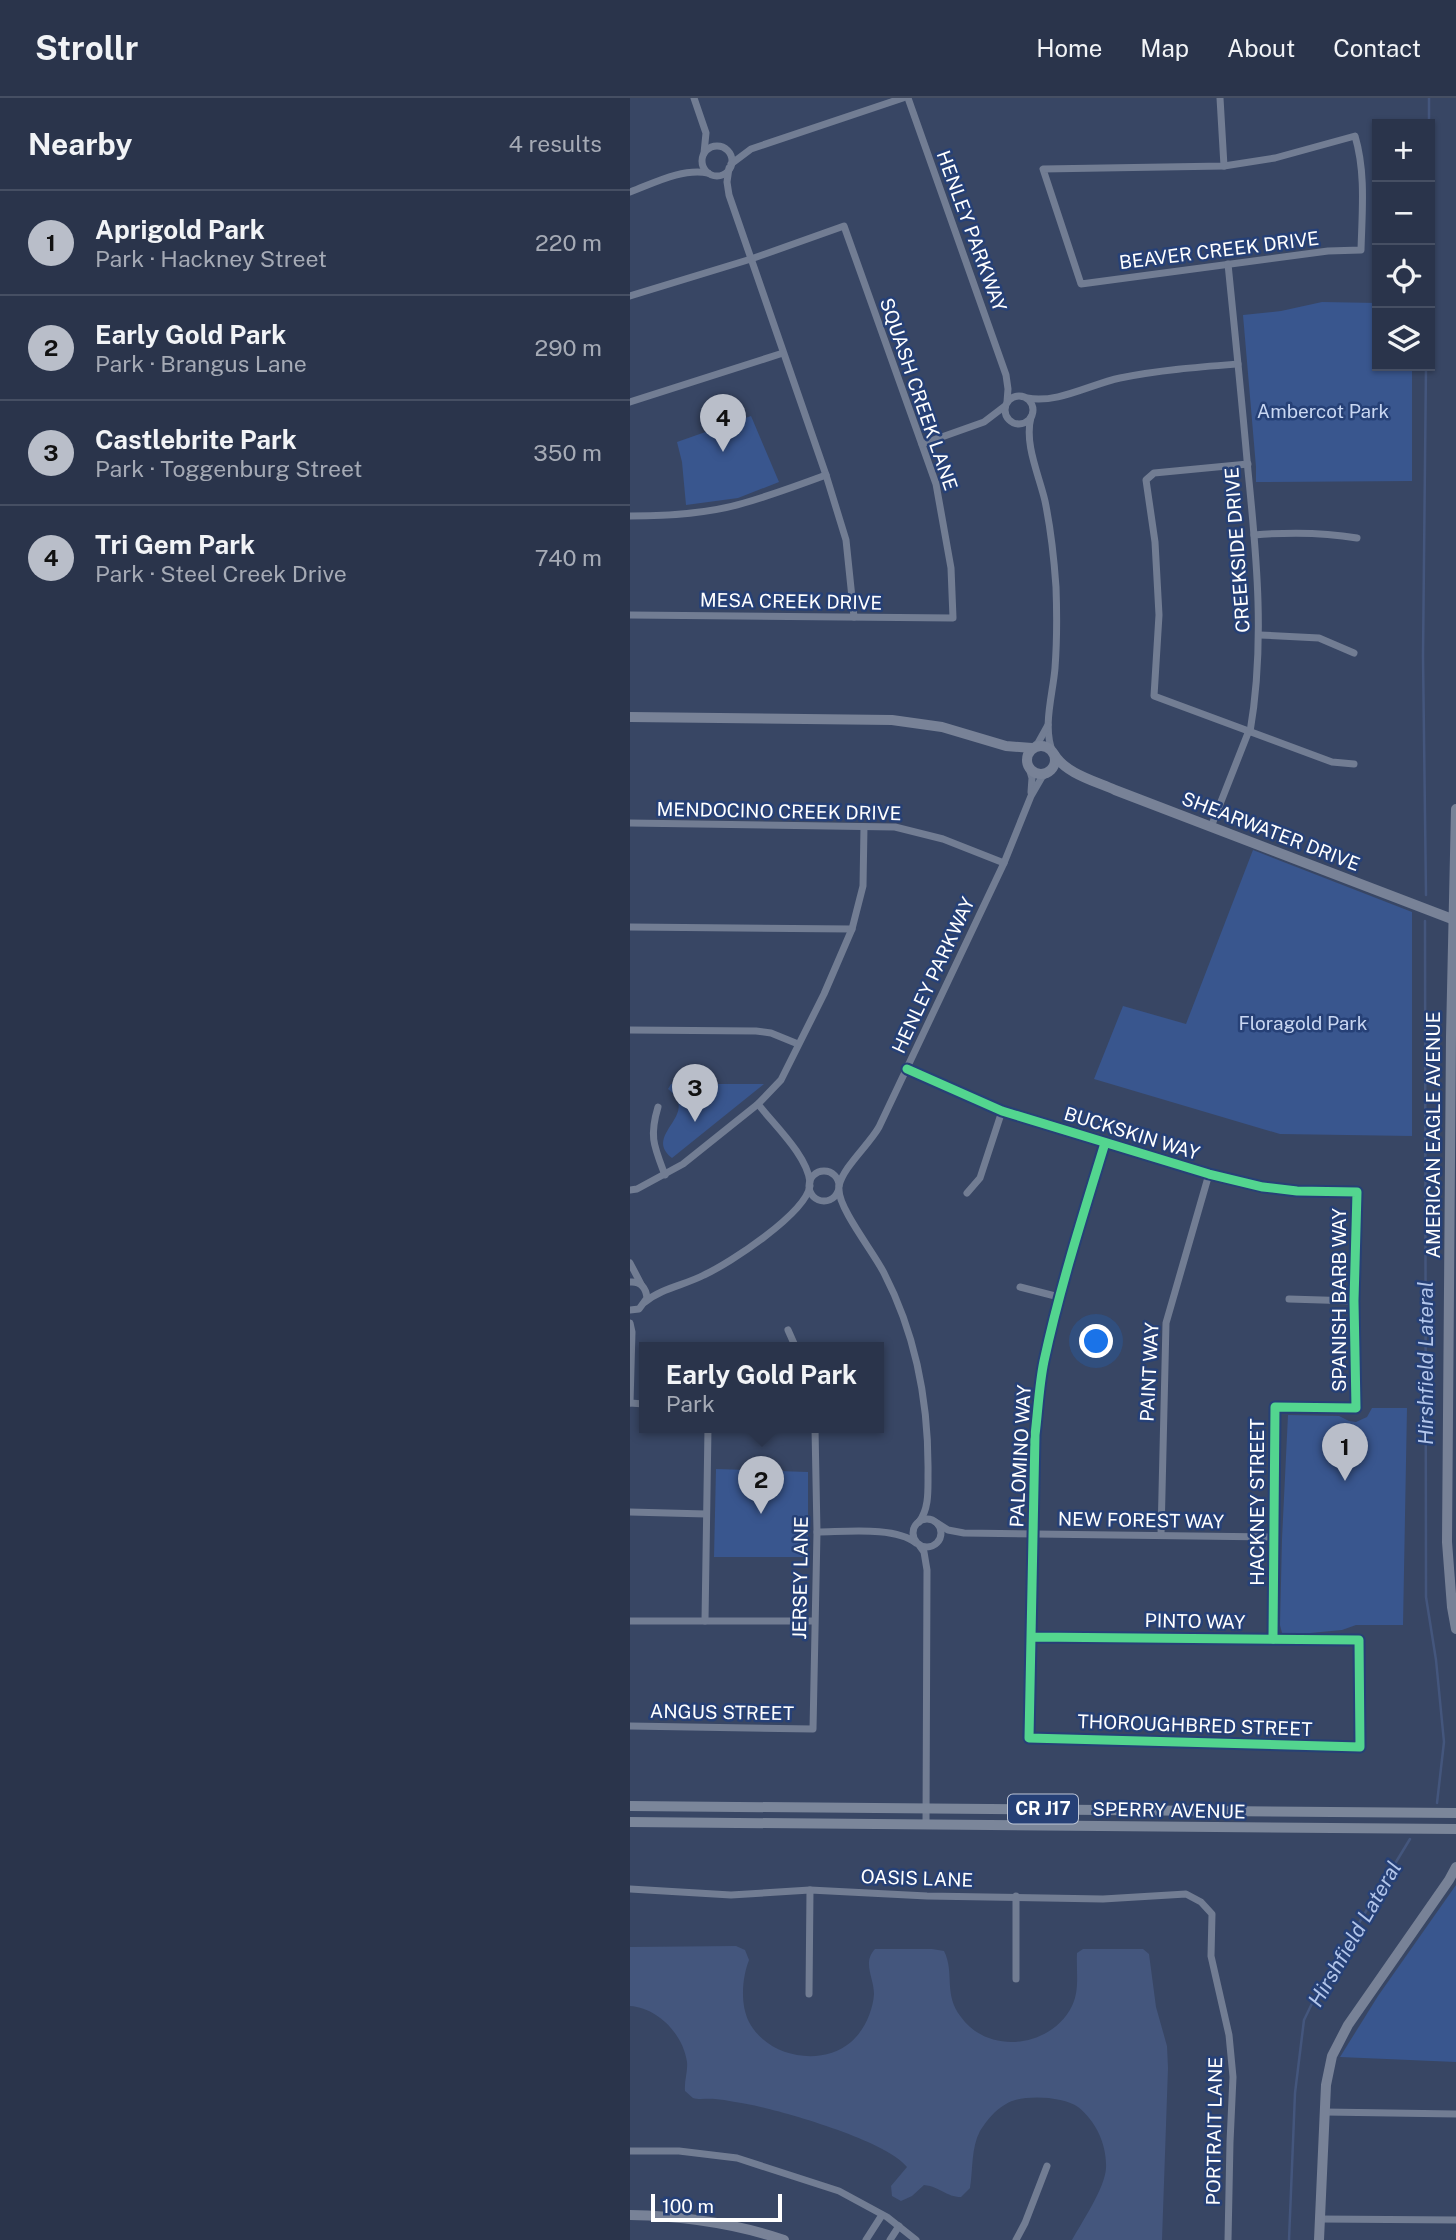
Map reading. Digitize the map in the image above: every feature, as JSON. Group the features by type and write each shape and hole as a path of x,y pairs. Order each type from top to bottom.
{"main road":[{"name":"SPERRY AVENUE","path":"630,1806 1456,1813"},
{"name":"SPERRY AVENUE","path":"630,1822 1456,1829"}],"street":[{"path":"694,98 711,138 730,156 727,182 729,195 846,540 854,617"},
{"path":"683,173 709,148 751,149 906,98"},
{"name":"HENLEY PARKWAY","path":"906,98 1006,375 1006,404"},
{"path":"1219,99 1224,166"},
{"path":"705,128 703,166 721,182 729,195"},
{"name":"BEAVER CREEK DRIVE","path":"1355,136 1363,176 1361,250 1228,264 1081,284 1043,169 1224,166 1275,158 1355,136"},
{"path":"630,191 683,173 696,171 724,174 751,149"},
{"name":"SQUASH CREEK LANE","path":"751,259 844,226 936,484 951,568 953,618"},
{"path":"630,296 751,259"},
{"name":"CREEKSIDE DRIVE","path":"1212,827 1250,732 1260,635 1248,464 1228,264"},
{"path":"630,402 783,353"},
{"path":"984,422 1013,396 1040,399 1056,397 1119,378 1171,369 1238,364"},
{"name":"HENLEY PARKWAY","path":"1006,375 1024,397"},
{"path":"1006,746 1038,774 1049,772 1054,765 1048,724 1056,639 1055,566 1045,502 1031,445 1029,427 1032,404 1024,397"},
{"path":"922,444 984,422 1002,420 1024,423 1056,397"},
{"path":"1006,404 1006,415 1022,429 1031,445"},
{"path":"1248,464 1154,473 1147,478 1145,483 1155,542 1159,615 1154,696 1332,762 1354,764"},
{"path":"630,516 662,516 743,504 826,475"},
{"path":"1254,535 1326,533 1357,538"},
{"name":"MESA CREEK DRIVE","path":"630,615 953,618"},
{"path":"1260,635 1319,638 1354,653"},
{"path":"630,717 892,720 952,729 1006,746 1045,746 1054,754"},
{"path":"1028,767 1027,755 1038,743 1048,724"},
{"name":"SHEARWATER DRIVE","path":"1054,754 1075,773"},
{"name":"HENLEY PARKWAY","path":"1028,767 1032,778 1031,796"},
{"name":"SHEARWATER DRIVE","path":"1049,772 1057,770 1075,773 1454,919"},
{"name":"HENLEY PARKWAY","path":"839,1188 841,1178 874,1135 1004,863 1031,796 1049,772"},
{"name":"AMERICAN EAGLE AVENUE","path":"1456,808 1451,1542 1452,1607 1456,1629"},
{"name":"MENDOCINO CREEK DRIVE","path":"630,823 895,827 922,832 1004,863"},
{"path":"630,1191 683,1164 758,1104 780,1080 824,994 852,929 863,886 864,827"},
{"path":"630,927 852,929"},
{"path":"630,1030 756,1031 771,1033 798,1044"},
{"name":"BUCKSKIN WAY","path":"907,1069 1002,1111 1209,1174 1263,1187 1297,1191 1357,1192"},
{"path":"758,1104 801,1158 809,1173 812,1194 834,1202 848,1215"},
{"path":"658,1107 652,1128 654,1144 665,1175"},
{"path":"967,1193 980,1178 1002,1111"},
{"name":"PALOMINO WAY","path":"1029,1738 1035,1435 1039,1396 1059,1297 1105,1143"},
{"path":"801,1158 837,1178 839,1198 886,1276 905,1321 923,1391 928,1431 928,1498 931,1514 942,1534 931,1552 927,1570"},
{"path":"798,1208 815,1175 837,1170 853,1161"},
{"name":"PAINT WAY","path":"1161,1535 1166,1323 1209,1174"},
{"path":"630,1310 666,1290 725,1264 798,1208 811,1201 834,1197 839,1188"},
{"name":"SPANISH BARB WAY","path":"1275,1407 1356,1408 1354,1301 1357,1192"},
{"path":"630,1263 646,1293 632,1332 630,1403"},
{"path":"630,1282 666,1290"},
{"path":"1020,1287 1059,1297"},
{"path":"1289,1299 1354,1301"},
{"path":"630,1323 632,1332"},
{"path":"788,1330 793,1342"},
{"name":"HACKNEY STREET","path":"1273,1639 1275,1407"},
{"path":"705,1622 708,1433"},
{"name":"JERSEY LANE","path":"813,1729 816,1433"},
{"path":"926,1825 927,1570 924,1552 913,1533 923,1515 928,1498"},
{"path":"630,1512 706,1514"},
{"path":"890,1533 927,1519 937,1522"},
{"name":"NEW FOREST WAY","path":"937,1522 948,1530 964,1534"},
{"path":"817,1532 890,1533 908,1537 918,1544 930,1547 938,1543"},
{"name":"NEW FOREST WAY","path":"938,1543 946,1537 964,1534 1275,1537"},
{"path":"630,1621 814,1621"},
{"name":"PINTO WAY","path":"1031,1637 1359,1640 1360,1747"},
{"name":"ANGUS STREET","path":"630,1726 813,1729"},
{"name":"THOROUGHBRED STREET","path":"1029,1738 1360,1747"},
{"path":"1319,2240 1329,2065 1342,2035 1456,1867"},
{"name":"OASIS LANE","path":"630,1889 731,1895 810,1891 1103,1899 1186,1894 1202,1902"},
{"path":"808,1994 810,1891"},
{"path":"1016,1896 1016,1979"},
{"name":"PORTRAIT LANE","path":"1202,1902 1212,1914 1211,1956 1229,2035 1233,2077 1228,2240"},
{"path":"1325,2112 1456,2114"},
{"path":"630,2151 679,2151 737,2158 839,2191 883,2215 916,2240"},
{"path":"1016,2240 1047,2166"},
{"path":"630,2215 709,2220 784,2240"},
{"path":"866,2240 883,2215"},
{"path":"1320,2220 1456,2220"},
{"path":"890,2240 899,2226"}],"green space":[{"name":"Ambercot Park","path":"1322,302 1372,303 1372,371 1412,371 1412,481 1256,482 1243,315 1281,311"},
{"path":"751,416 779,482 738,498 686,505 682,462 677,442"},
{"name":"Floragold Park","path":"1253,850 1412,912 1412,1136 1280,1134 1094,1079 1123,1006 1186,1024"},
{"path":"671,1084 764,1084 672,1158 665,1149 664,1141 679,1107 677,1098 668,1089"},
{"path":"1372,1408 1407,1408 1403,1625 1356,1625 1342,1630 1289,1635 1282,1633 1282,1539 1288,1415 1339,1416 1356,1422 1367,1417"},
{"path":"716,1469 808,1472 808,1557 714,1557"},
{"path":"1456,1885 1456,2062 1340,2057 1378,1996"}],"shaded area":[{"path":"736,1946 745,1950 749,1960 743,1991 749,2022 769,2044 796,2055 811,2056 839,2050 851,2042 864,2026 870,2014 874,1994 869,1960 875,1949 944,1951 949,1967 952,2000 961,2017 987,2038 1020,2041 1035,2038 1063,2020 1072,2006 1077,1987 1077,1953 1083,1949 1143,1949 1149,1954 1156,2007 1167,2046 1162,2240 1072,2240 1102,2185 1106,2159 1102,2142 1090,2119 1078,2107 1063,2100 1021,2099 1006,2104 995,2112 977,2138 970,2188 961,2197 924,2185 912,2196 901,2201 892,2196 891,2186 907,2167 879,2147 835,2129 768,2109 724,2100 693,2098 685,2091 687,2062 675,2033 659,2017 630,2006 630,1947"}],"waterway":[{"path":"1429,98 1429,119"},
{"path":"1426,371 1423,656 1426,895"},
{"name":"Hirshfield Lateral","path":"1425,921 1426,1597 1436,1660 1444,1742 1437,1803"},
{"name":"Hirshfield Lateral","path":"1289,2240 1295,2093 1304,2020 1320,1987 1410,1839"}],"cycle path":[{"path":"907,1069 1002,1111 1209,1174 1263,1187 1297,1191 1357,1192 1354,1301 1356,1408 1275,1407 1273,1639"},
{"path":"1032,1637 1359,1640 1360,1747 1029,1738 1035,1435 1041,1379 1050,1333 1105,1143"}],"place":[{"name":"Tri Gem Park","path":"723,452"},
{"name":"Castlebrite Park","path":"695,1122"},
{"name":"Aprigold Park","path":"1345,1481"},
{"name":"Early Gold Park","path":"761,1514"}]}
